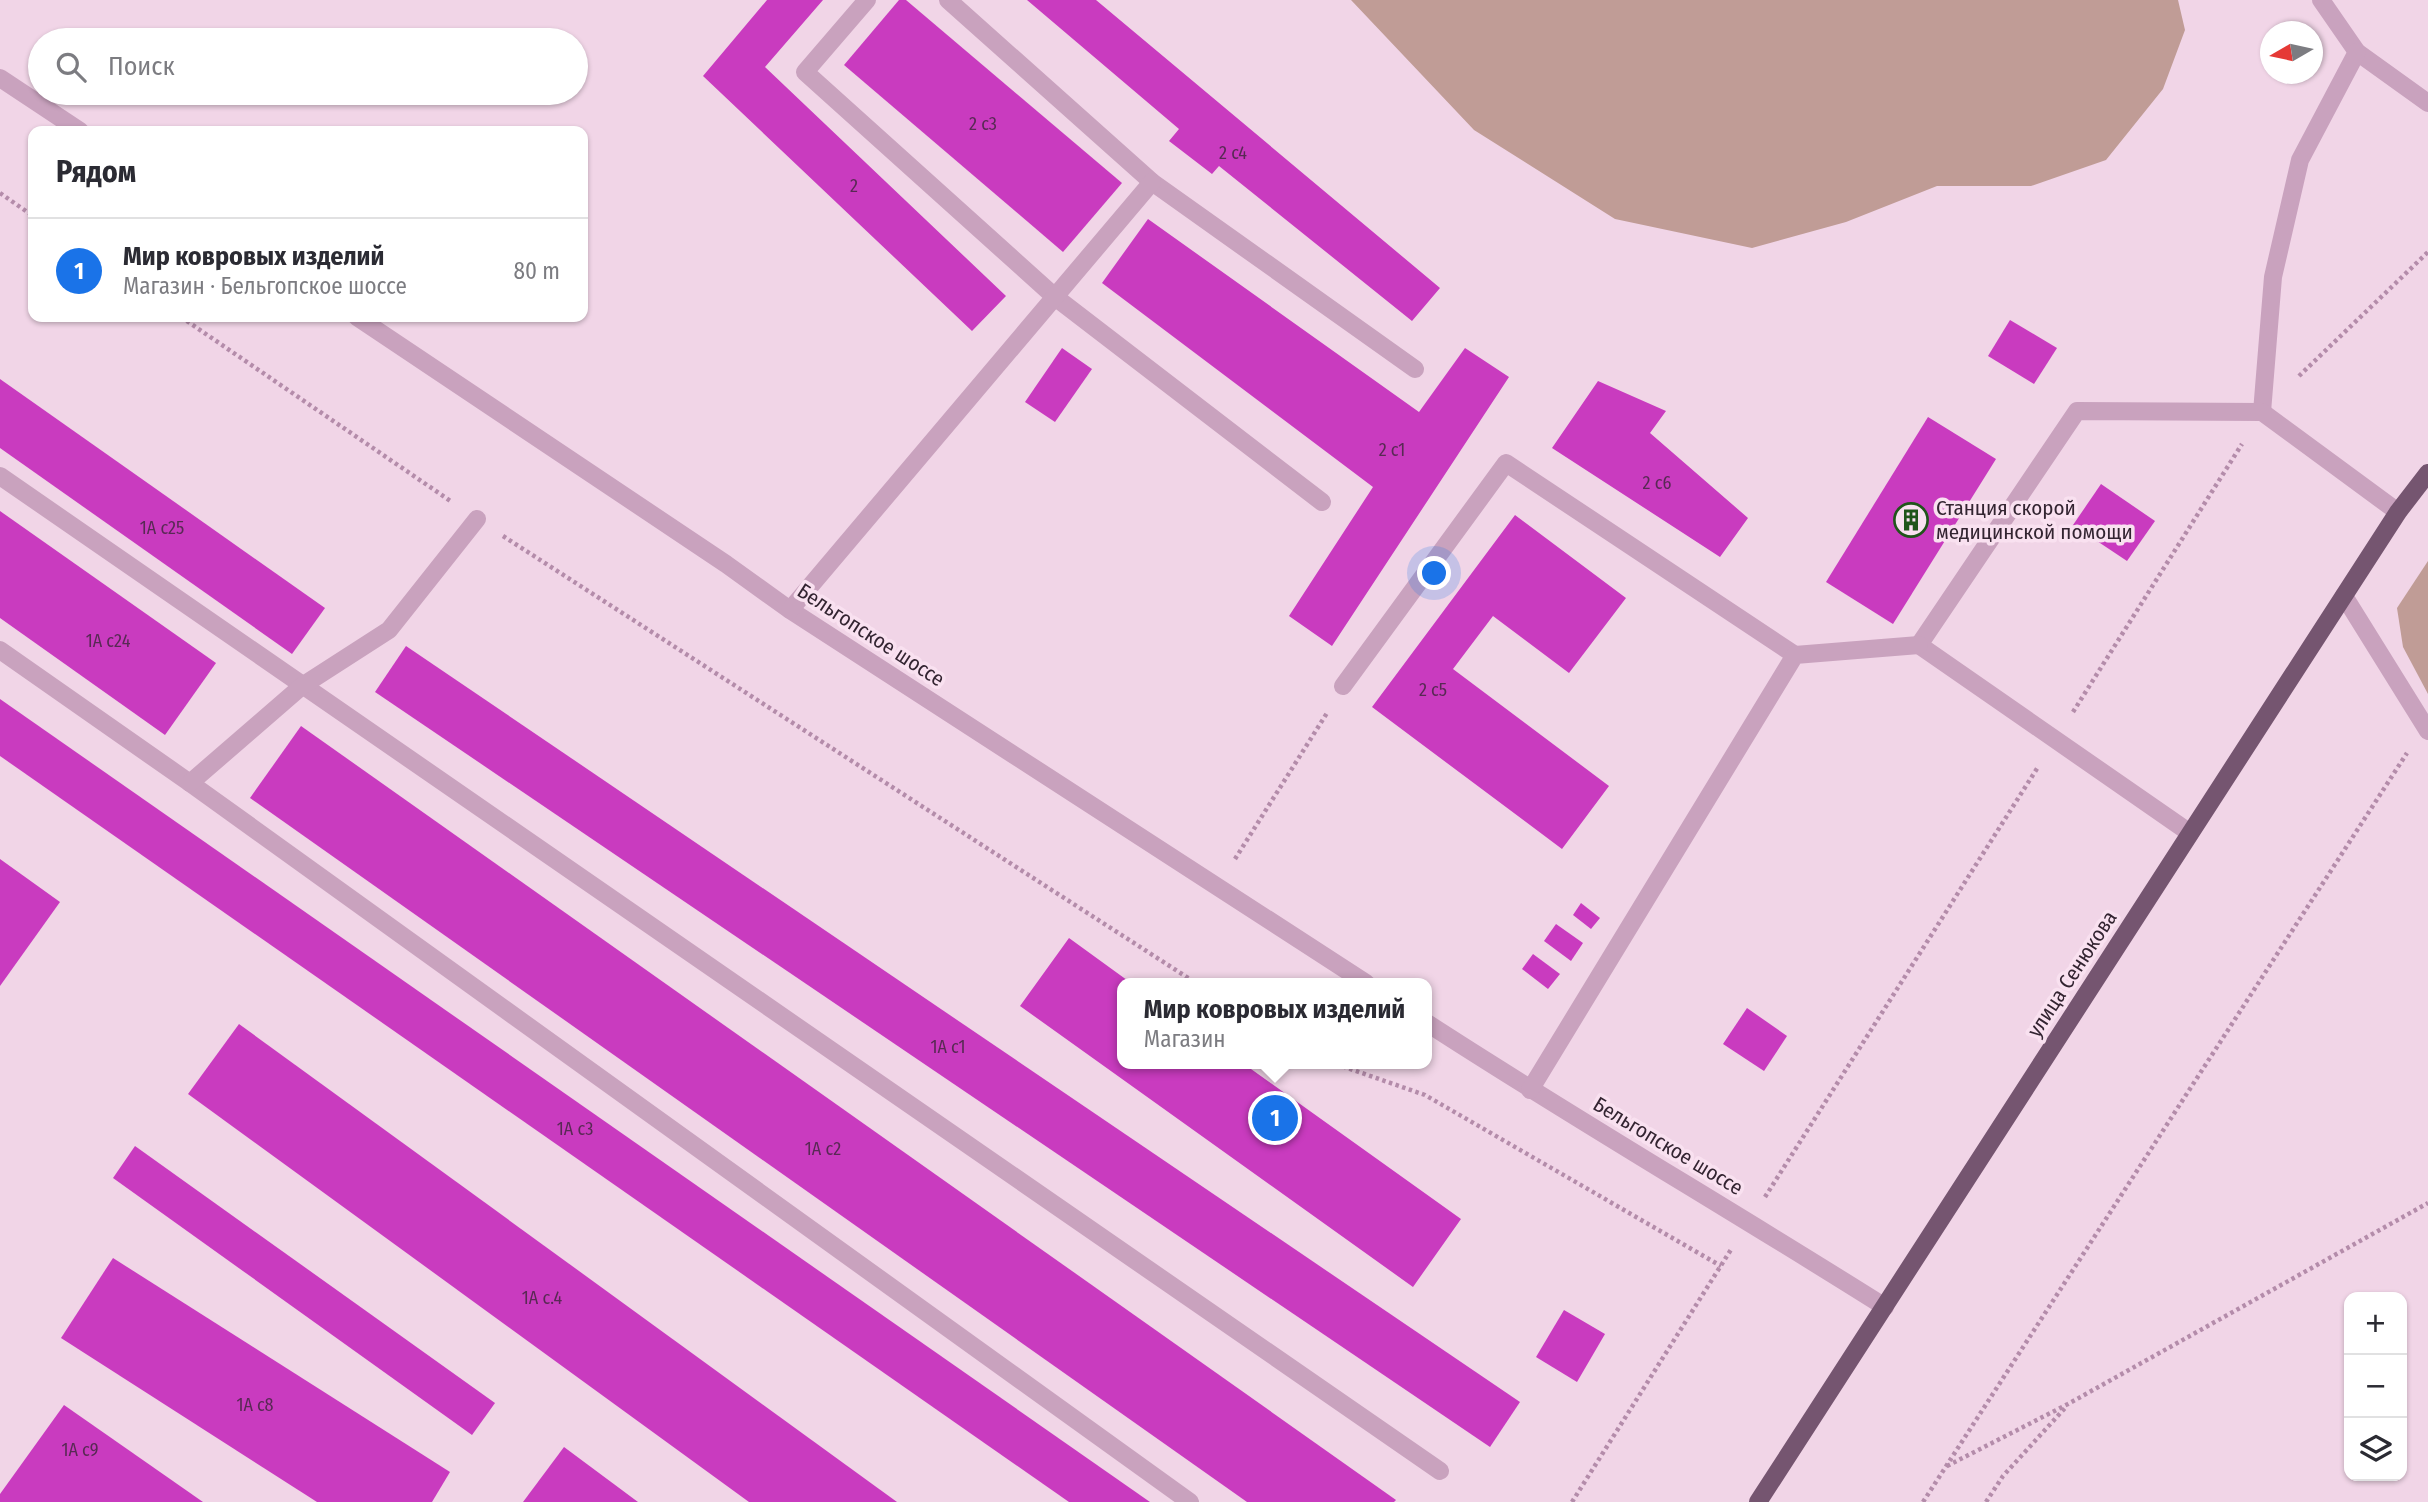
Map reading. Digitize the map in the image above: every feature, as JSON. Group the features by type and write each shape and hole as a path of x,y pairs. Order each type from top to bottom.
{"main road":[{"name":"улица Сенюкова","path":"1758,1502 2398,512 2428,473"}],"street":[{"path":"867,0 805,72 1055,297 1322,502"},
{"path":"948,0 1152,182 1415,369"},
{"path":"2321,0 2357,52 2428,103"},
{"path":"2262,411 2273,276 2300,160 2357,52"},
{"path":"0,78 28,97"},
{"path":"41,105 72,126"},
{"path":"790,610 1152,182"},
{"name":"Бельгопское шоссе","path":"364,322 726,564 790,610 1358,978"},
{"path":"1919,645 2077,411 2262,411 2398,512"},
{"path":"1343,686 1506,463 1795,655 1919,645 2190,833"},
{"path":"0,476 1440,1471"},
{"path":"190,783 302,686 389,629 477,519"},
{"path":"2344,596 2426,727"},
{"path":"0,650 190,783 1190,1502"},
{"path":"1530,1090 1795,655"},
{"name":"Бельгопское шоссе","path":"1432,1026 1530,1090 1749,1221 1885,1307"}],"path":[{"path":"0,194 28,213"},
{"path":"1572,1502 2262,411 2428,253"},
{"path":"188,322 477,519 1188,978"},
{"path":"1217,887 1343,686"},
{"path":"1923,1502 2426,727"},
{"path":"1350,1069 1425,1095 1721,1266"},
{"path":"1945,1467 2068,1404 2428,1203"},
{"path":"1986,1502 2003,1476 2068,1404"}],"shaded area":[{"path":"1351,0 2178,0 2185,30 2163,89 2106,160 2031,186 1937,186 1846,222 1752,248 1615,219 1474,130"},
{"path":"2428,561 2428,694 2403,647 2397,608"}],"building":[{"path":"767,0 823,0 765,67 1006,296 972,331 703,76"},
{"path":"899,0 906,0 1122,183 1063,252 844,65"},
{"path":"1027,0 1096,0 1440,288 1412,321 1219,166 1212,174 1169,141 1179,129"},
{"path":"1148,219 1419,412 1465,348 1509,377 1332,646 1289,616 1373,487 1102,283"},
{"path":"2010,320 2057,348 2034,384 1988,356"},
{"path":"1062,348 1092,369 1055,422 1025,402"},
{"path":"0,379 325,608 292,654 0,448"},
{"path":"1598,381 1666,411 1650,433 1748,518 1720,557 1552,448"},
{"name":"Станция скорой медицинской помощи","path":"1928,417 1996,459 1893,624 1826,582"},
{"path":"2101,484 2155,521 2127,561 2073,525"},
{"path":"0,511 216,663 165,735 0,618"},
{"path":"1515,515 1626,598 1569,673 1493,616 1453,669 1609,786 1562,849 1372,707"},
{"path":"406,646 1520,1402 1490,1447 375,692"},
{"path":"0,699 1150,1502 1069,1502 0,756"},
{"path":"301,726 1396,1500 1247,1502 250,798"},
{"path":"0,859 60,902 0,986"},
{"path":"1581,903 1600,918 1591,929 1573,915"},
{"path":"1556,924 1583,943 1571,961 1544,941"},
{"path":"1069,938 1124,978 1117,978 1117,1069 1251,1069 1461,1219 1413,1287 1020,1006"},
{"path":"1533,954 1560,974 1548,989 1522,969"},
{"path":"1747,1008 1787,1036 1764,1071 1723,1044"},
{"path":"239,1024 897,1502 749,1502 188,1094"},
{"path":"135,1146 495,1403 472,1435 113,1178"},
{"path":"113,1258 450,1472 432,1502 317,1502 61,1338"},
{"path":"1564,1310 1605,1334 1577,1382 1536,1357"},
{"path":"64,1405 203,1502 0,1502 0,1494"},
{"path":"564,1447 638,1502 523,1502"}],"place":[{"name":"Станция скорой медицинской помощи","path":"1911,520"},
{"name":"Мир ковровых изделий","path":"1275,1118"}]}
